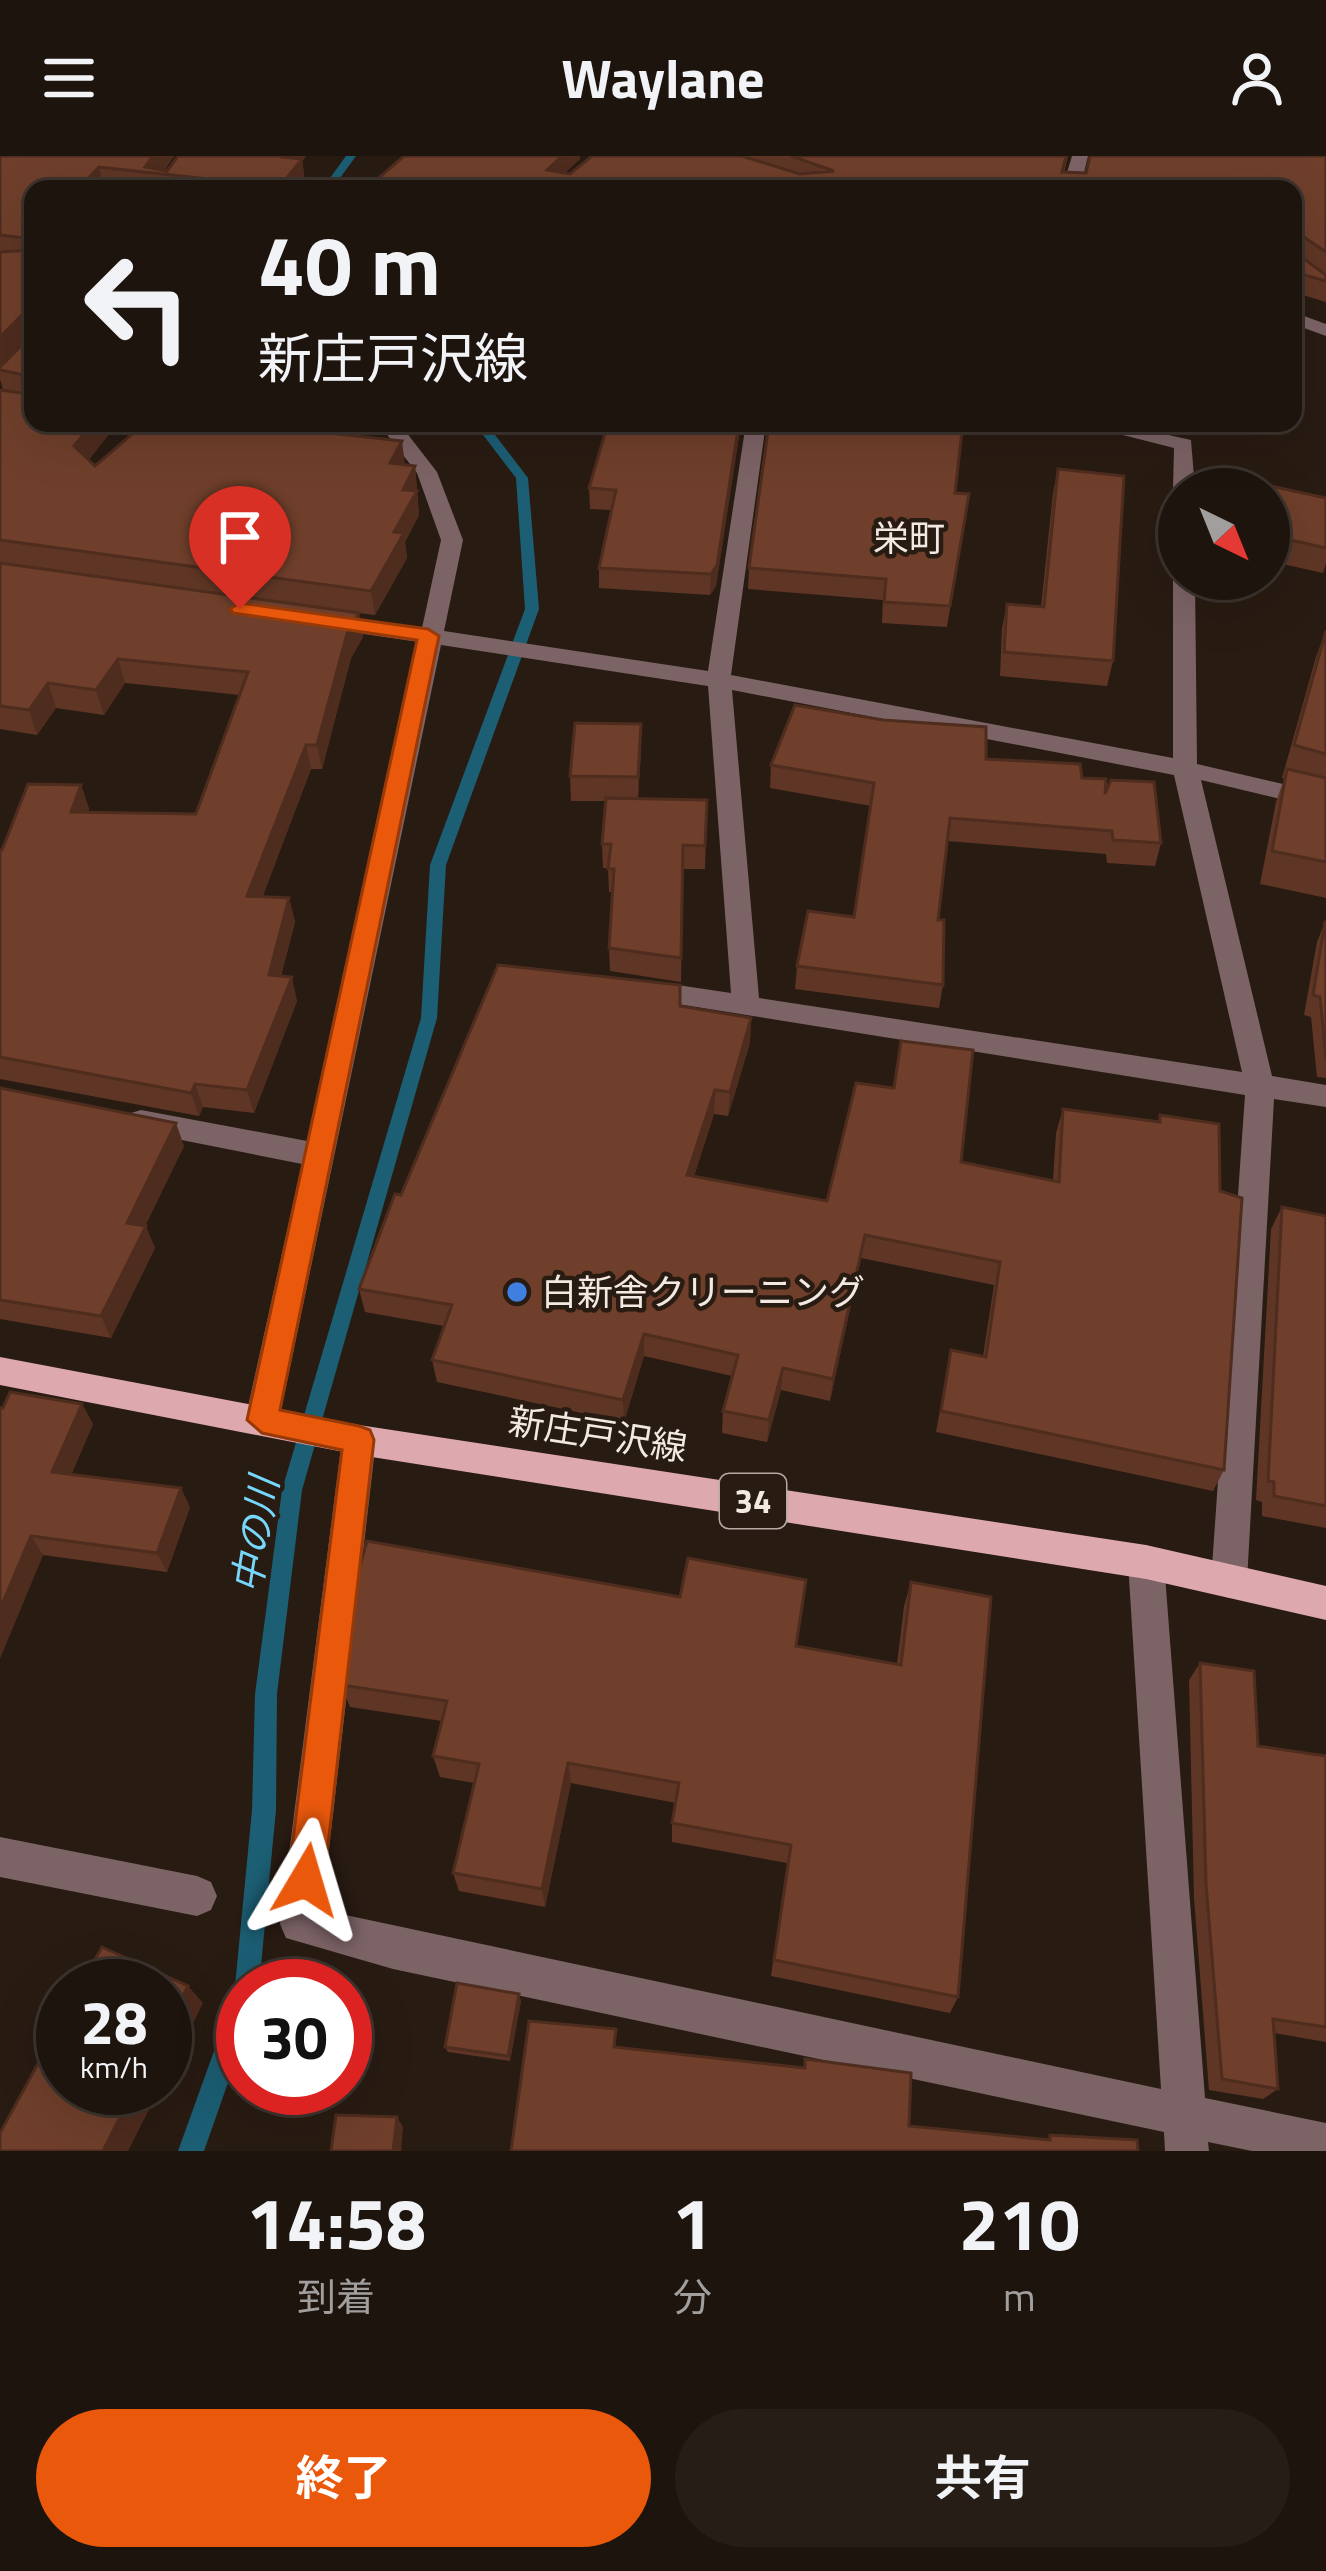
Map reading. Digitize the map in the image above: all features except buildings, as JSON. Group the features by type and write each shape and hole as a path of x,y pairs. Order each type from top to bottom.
{"main road":[{"name":"新庄戸沢線","path":"0,1371 359,1440 1146,1562 1326,1603"}],"street":[{"path":"262,1420 452,541 427,472 396,432"},
{"path":"746,1005 719,679 755,432"},
{"path":"1128,432 1184,444"},
{"path":"1184,468 1184,444 1196,432"},
{"path":"368,442 408,445"},
{"path":"1184,600 1185,767 1260,1089 1229,1581"},
{"path":"287,616 575,654 719,679 1185,767 1326,802"},
{"path":"606,984 1326,1096"},
{"path":"114,1116 318,1155"},
{"path":"359,1440 300,1924 1184,2131 1326,2145"},
{"path":"1146,1562 1184,2131"},
{"path":"0,1857 197,1896"}],"waterway":[{"name":"中の川","path":"334,180 351,156"},
{"name":"中の川","path":"250,1959 264,1810 266,1694 292,1490 429,1018 438,865 532,609 522,478 487,432"},
{"name":"中の川","path":"191,2151 216,2080"}],"place":[{"name":"白新舎クリーニング","path":"517,1292"}],"district":[{"name":"栄町","path":"909,538"}],"route":[{"path":"240,609 428,636 262,1420 359,1440 306,1880"}]}
